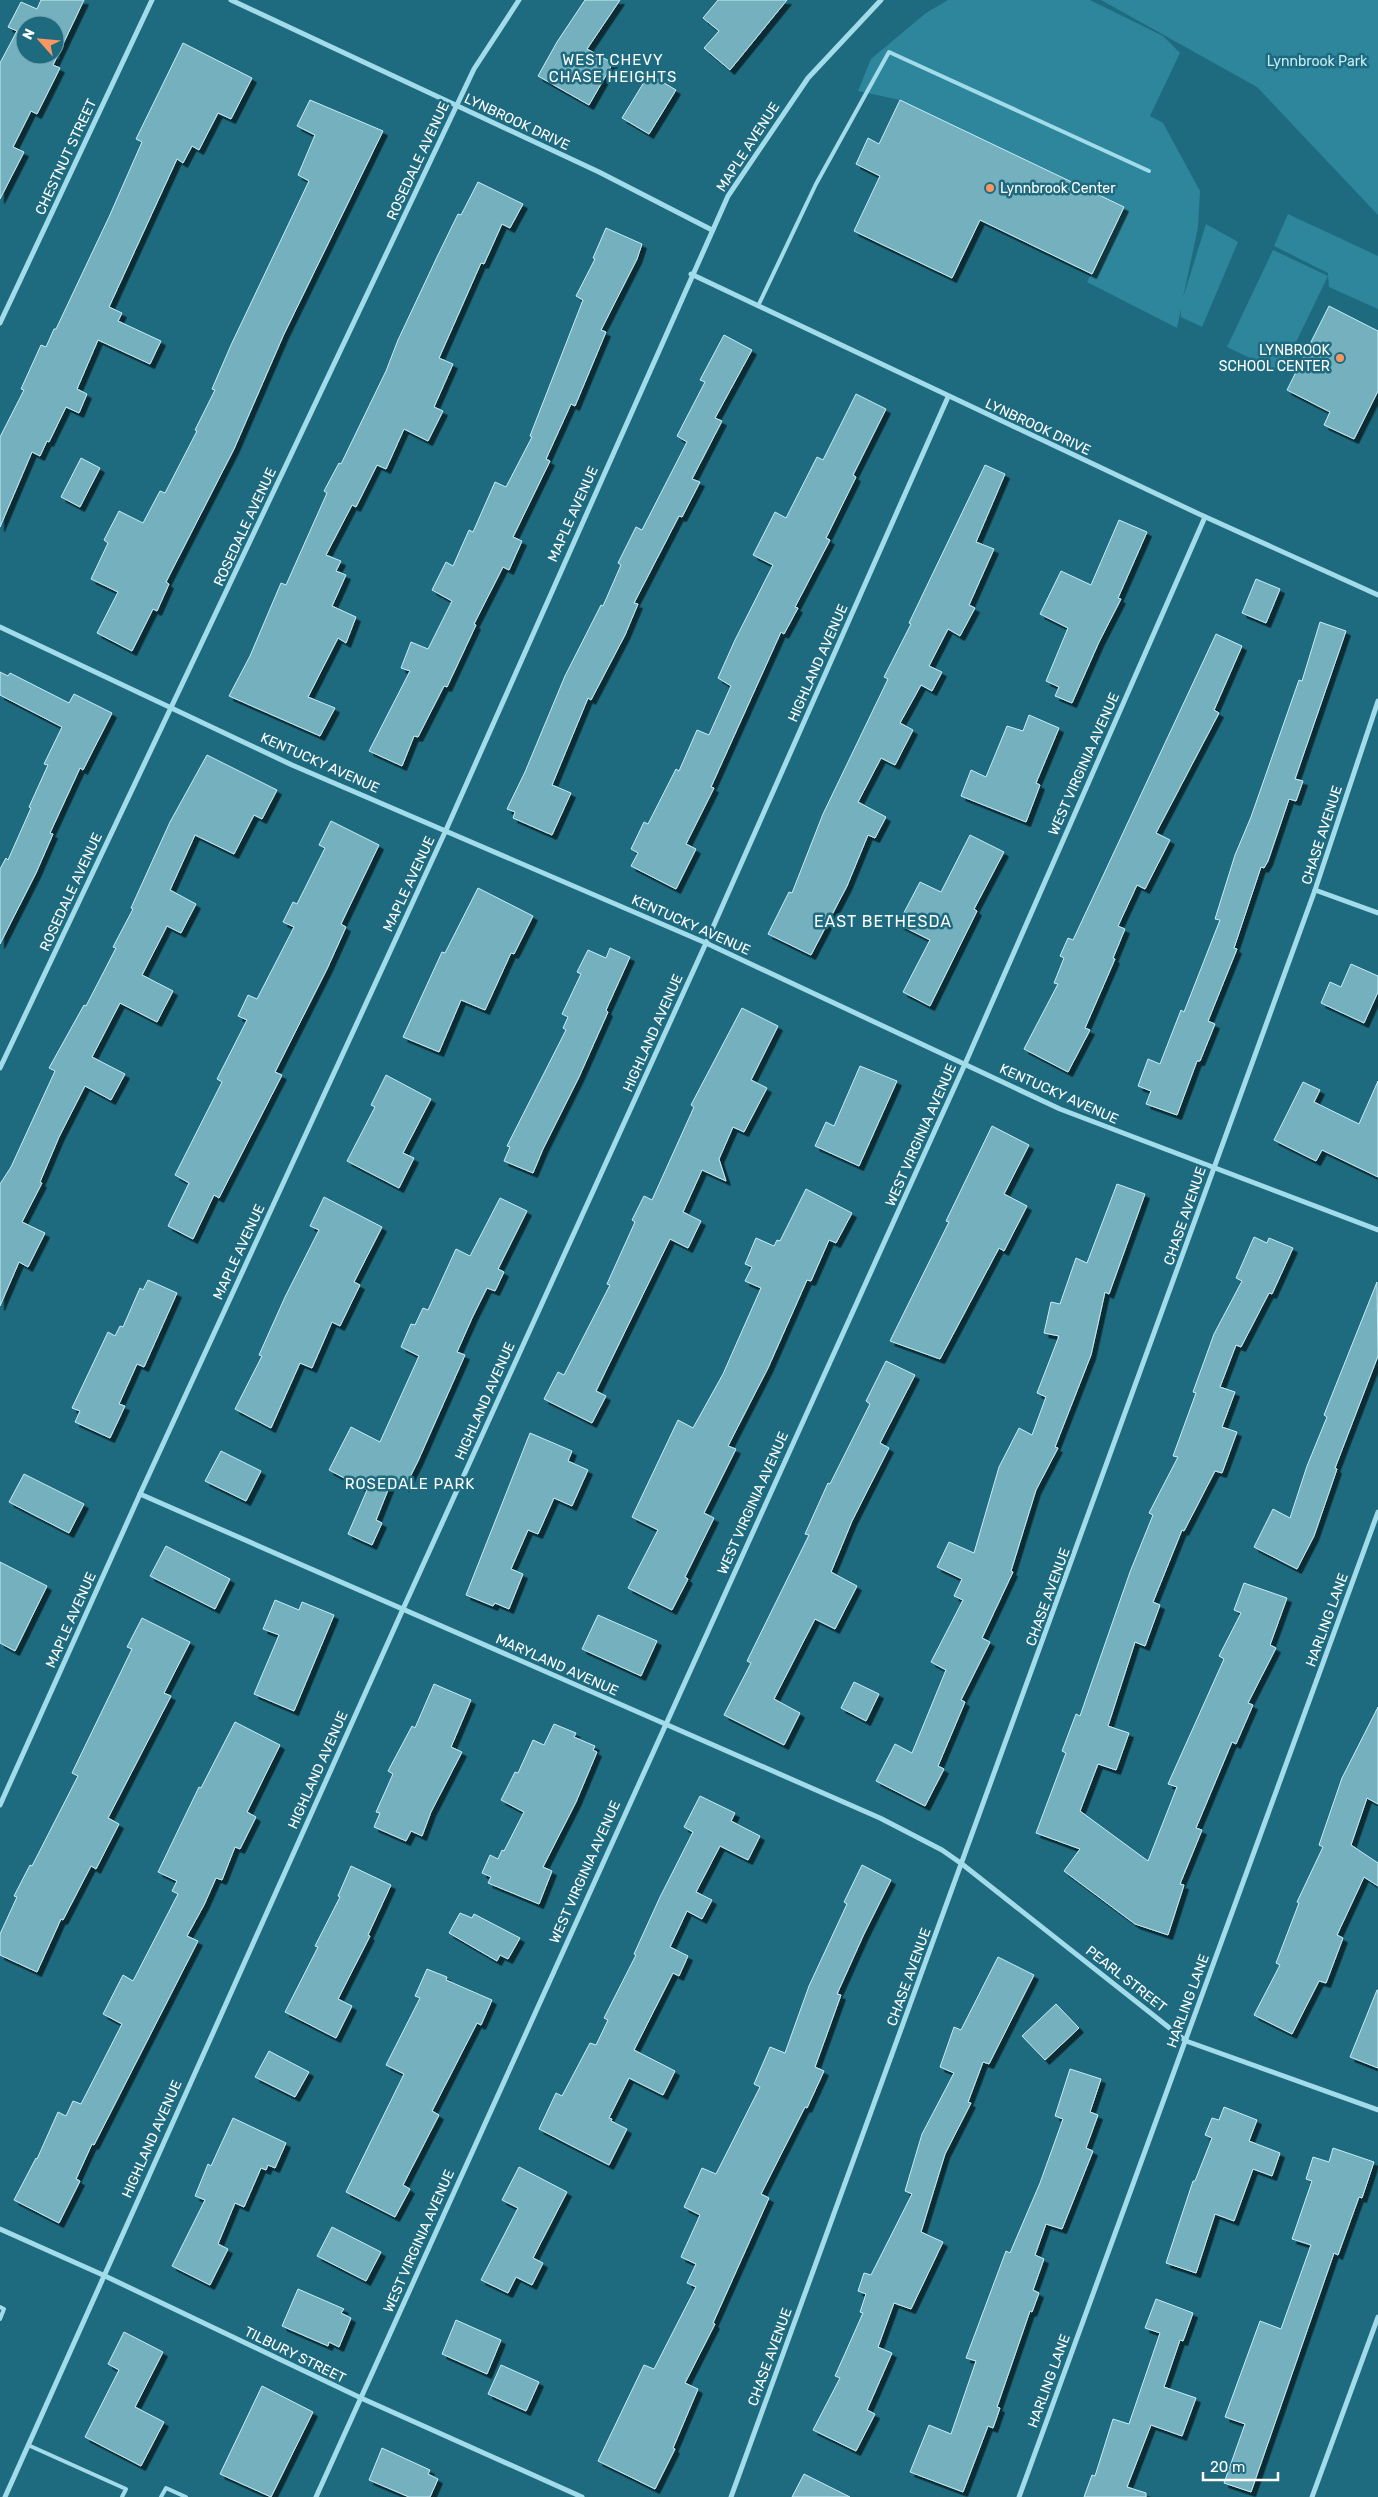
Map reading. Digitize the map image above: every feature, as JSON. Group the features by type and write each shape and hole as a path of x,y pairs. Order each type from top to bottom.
{"street":[{"name":"CHESTNUT STREET","path":"0,323 152,0"},
{"name":"LYNBROOK DRIVE","path":"231,0 382,70 456,107 599,172 712,230"},
{"name":"ROSEDALE AVENUE","path":"0,1068 474,69 519,0"},
{"name":"MAPLE AVENUE","path":"0,1805 140,1494 446,830 691,274 728,196 808,78 880,0"},
{"name":"LYNBROOK DRIVE","path":"691,274 1205,517 1378,595"},
{"name":"HIGHLAND AVENUE","path":"5,2497 403,1608 706,943 948,396"},
{"name":"WEST VIRGINIA AVENUE","path":"316,2497 965,1064 1205,517"},
{"name":"KENTUCKY AVENUE","path":"0,627 292,765 706,943 1060,1109 1213,1169 1378,1230"},
{"name":"CHASE AVENUE","path":"731,2497 1316,890 1378,701"},
{"path":"1316,890 1378,913"},
{"name":"MARYLAND AVENUE","path":"140,1494 880,1818 942,1850 962,1864"},
{"name":"HARLING LANE","path":"1019,2497 1378,1512"},
{"name":"PEARL STREET","path":"962,1864 1186,2041 1378,2110"},
{"name":"TILBURY STREET","path":"0,2230 103,2275 361,2398 582,2497"},
{"path":"1312,2497 1378,2317"}],"lane":[{"path":"758,306 816,184 888,52 1149,171"},
{"path":"0,2307 4,2309 0,2319"},
{"path":"28,2445 126,2489 122,2497"},
{"path":"162,2497 166,2488 186,2497"}],"green space":[{"path":"948,0 1090,0 1163,36 1180,53 1150,116 1163,123 1200,191 1198,227 1183,298 1206,224 1238,242 1202,327 1181,317 1181,309 1177,328 1087,282 1123,207 900,100 858,91 871,59 926,13"},
{"name":"Lynnbrook Park","path":"1101,0 1378,0 1378,215 1257,87"},
{"path":"1288,214 1378,256 1378,309 1329,287 1328,273 1274,246"},
{"path":"1273,250 1328,276 1281,373 1227,347"}],"building":[{"path":"41,0 84,0 65,40 65,15 15,15 15,30 8,27 21,2 37,9"},
{"path":"585,0 620,0 587,49 613,63 589,105 538,76 557,42"},
{"path":"718,0 787,0 730,70 704,48 719,31 703,18"},
{"path":"15,35 15,65 53,65 60,68 37,114 31,111 13,147 24,152 0,199 0,63"},
{"path":"183,43 252,78 231,119 218,113 199,150 192,146 183,163 177,159 109,307 122,313 118,321 161,341 150,364 98,340 77,389 87,394 79,413 66,407 40,456 32,452 0,527 0,437 24,390 21,389 41,345 46,347 54,329 56,329 109,217 142,142 136,139"},
{"path":"649,74 676,90 649,134 622,118"},
{"path":"310,100 383,131 284,334 234,449 166,582 169,584 157,611 153,609 132,651 97,633 118,592 91,579 108,543 104,540 119,511 143,523 160,491 165,493 197,431 195,430 215,390 212,389 231,345 309,181 298,175 315,135 297,126"},
{"name":"Lynnbrook Center","path":"900,100 1124,207 1092,274 980,220 952,278 854,231 880,176 856,164 868,138 879,144"},
{"path":"478,182 523,204 510,228 502,224 484,264 481,263 439,358 453,364 434,407 443,411 428,441 404,429 386,469 377,465 356,507 352,505 326,555 341,561 336,571 346,575 332,606 356,617 346,643 338,638 308,697 335,708 320,736 229,696 250,656 281,583 286,585 327,493 324,491 339,463 341,464 386,371 398,340 437,257 458,214 461,215"},
{"path":"606,228 642,244 637,259 601,330 606,332 575,406 571,404 546,459 550,461 513,537 522,541 509,570 503,567 474,624 476,625 447,687 444,686 418,737 414,736 402,766 369,751 410,671 401,668 411,642 428,649 452,601 432,590 446,562 453,566 469,530 473,532 495,482 506,487 532,437 530,436 583,300 576,296 595,259 593,258"},
{"name":"LYNBROOK SCHOOL CENTER","path":"1329,306 1378,331 1378,391 1354,439 1324,425 1330,412 1287,390"},
{"path":"724,335 752,350 715,418 722,421 692,479 700,482 682,517 679,516 634,603 638,604 625,635 591,700 588,698 552,785 571,793 552,835 513,818 515,812 507,809 525,772 565,676 601,605 603,606 621,565 618,563 636,527 642,530 687,442 677,436 705,382 700,380"},
{"path":"856,394 886,409 853,475 856,477 826,538 830,540 795,607 798,608 784,634 781,632 711,787 714,788 686,844 696,849 676,889 631,866 638,853 631,849 644,822 648,824 676,769 679,771 697,730 709,735 731,686 718,678 773,565 753,555 775,512 786,518 817,457 823,460"},
{"path":"81,458 100,468 80,507 61,497"},
{"path":"985,465 1005,474 976,542 994,549 969,605 975,608 960,636 948,629 929,666 942,672 932,691 921,685 900,723 913,730 895,765 881,758 858,802 886,817 875,838 868,835 847,886 811,955 768,934 789,892 792,893 823,814 888,679 884,677 911,624 909,623"},
{"path":"1119,520 1147,532 1118,598 1121,599 1099,642 1072,703 1055,696 1059,687 1046,681 1068,628 1040,614 1061,571 1091,585"},
{"path":"1256,579 1280,589 1266,623 1242,613"},
{"path":"1320,622 1346,631 1295,779 1303,781 1296,801 1289,799 1268,861 1264,868 1261,867 1234,948 1237,949 1208,1021 1215,1024 1200,1061 1197,1061 1177,1115 1146,1104 1151,1091 1138,1086 1148,1059 1160,1064 1181,1010 1184,1012 1220,920 1215,919 1235,855 1251,817 1299,680 1302,681"},
{"path":"1216,634 1242,646 1214,710 1219,713 1156,833 1170,840 1145,889 1137,885 1118,926 1125,929 1113,958 1115,959 1085,1028 1090,1030 1068,1072 1024,1049 1058,984 1054,983 1064,958 1060,956 1068,938 1073,940"},
{"path":"0,672 8,676 10,673 69,703 74,694 112,713 83,770 80,768 50,833 53,834 36,873 0,944 0,869 6,858 8,860 31,808 29,807 48,765 44,764 62,727 0,695"},
{"path":"1029,715 1059,728 1036,783 1040,785 1026,822 961,796 971,770 986,777 1007,726 1023,731"},
{"path":"207,755 277,790 262,819 254,815 234,854 195,835 170,890 196,904 181,933 167,926 142,975 173,991 157,1022 120,1003 92,1057 125,1074 111,1100 85,1086 59,1137 40,1182 42,1183 22,1222 45,1233 28,1267 19,1262 0,1306 0,1184 11,1167 55,1071 49,1068 84,1005 86,1006 116,948 113,947 133,909 131,908 170,822"},
{"path":"331,821 379,845 341,924 346,927 327,969 275,1072 282,1075 219,1198 214,1195 193,1239 168,1226 189,1183 175,1175 222,1082 217,1079 247,1020 238,1016 248,995 257,999 294,927 283,922 293,902 297,904 325,848 319,845"},
{"path":"970,835 1004,852 974,909 977,911 930,1006 903,992 930,940 898,924 920,882 941,892"},
{"path":"478,888 533,916 514,954 511,953 485,1010 461,1000 439,1052 403,1037 442,952 445,953"},
{"path":"610,948 630,957 579,1077 533,1173 504,1161 510,1147 507,1146 566,1030 563,1028 568,1017 562,1014 581,974 577,972 588,950 606,958"},
{"path":"1351,964 1378,976 1378,992 1364,1023 1321,1003 1330,982 1341,987"},
{"path":"742,1008 778,1026 751,1080 767,1088 744,1132 733,1127 719,1159 726,1181 702,1170 683,1212 701,1221 688,1248 670,1239 596,1391 606,1396 592,1423 544,1399 558,1372 564,1375 610,1285 607,1284 635,1222 632,1220 644,1196 652,1200 694,1107 691,1105"},
{"path":"860,1066 897,1081 859,1166 815,1146 826,1122 834,1126"},
{"path":"386,1075 431,1099 403,1153 414,1158 399,1188 347,1161 375,1107 371,1105"},
{"path":"1378,1081 1378,1177 1322,1150 1316,1161 1274,1140 1303,1082 1320,1090 1314,1102 1359,1124"},
{"path":"992,1126 1029,1145 1004,1194 1027,1206 1004,1251 999,1248 940,1359 890,1341 949,1222 946,1221"},
{"path":"1117,1184 1145,1194 1109,1294 1105,1292 1091,1355 1055,1447 1058,1448 1036,1490 1011,1571 1013,1572 982,1638 990,1642 961,1700 965,1702 938,1766 944,1769 925,1806 876,1781 895,1744 912,1753 946,1670 931,1662 963,1600 954,1596 962,1579 937,1567 949,1542 974,1553 999,1467 1019,1428 1032,1435 1046,1397 1037,1393 1059,1336 1044,1333 1051,1302 1060,1304 1076,1258 1087,1263"},
{"path":"806,1189 852,1213 836,1243 829,1240 811,1281 807,1280 768,1368 728,1446 736,1449 704,1513 714,1518 685,1577 688,1579 672,1610 628,1588 658,1530 632,1517 678,1420 693,1428 723,1374 761,1288 745,1281 752,1267 745,1264 756,1238 774,1246 777,1240 780,1241"},
{"path":"324,1197 382,1227 354,1282 360,1285 340,1326 332,1322 312,1368 300,1363 271,1428 235,1409 262,1356 259,1355 285,1297 319,1230 310,1226"},
{"path":"500,1198 527,1211 498,1269 504,1272 495,1291 487,1288 457,1352 465,1355 405,1487 392,1480 376,1520 382,1523 372,1545 348,1534 367,1490 329,1470 351,1427 380,1442 419,1356 401,1347 411,1324 415,1325 423,1308 428,1310 456,1249 470,1256"},
{"path":"1254,1237 1267,1243 1269,1238 1293,1248 1272,1294 1269,1293 1241,1347 1236,1345 1220,1387 1235,1392 1222,1427 1237,1432 1222,1473 1215,1471 1184,1531 1182,1530 1153,1602 1160,1605 1145,1646 1135,1642 1108,1726 1129,1733 1116,1770 1098,1764 1080,1811 1148,1861 1177,1787 1168,1784 1224,1659 1219,1656 1241,1613 1234,1610 1244,1583 1287,1598 1270,1645 1276,1648 1248,1703 1253,1705 1236,1744 1232,1742 1196,1828 1202,1830 1180,1884 1184,1885 1168,1935 1135,1924 1064,1871 1080,1849 1036,1833 1066,1753 1062,1751 1076,1714 1080,1716 1130,1572 1153,1515 1149,1513 1178,1457 1173,1456 1196,1393 1193,1392 1214,1334 1242,1281 1236,1278"},
{"path":"148,1280 177,1293 144,1367 137,1364 119,1404 125,1406 110,1438 75,1422 80,1411 72,1408 108,1332 115,1336 120,1326 123,1327 140,1288 143,1290"},
{"path":"1377,1282 1378,1356 1335,1468 1337,1469 1314,1536 1297,1569 1254,1547 1273,1509 1290,1518 1307,1466 1327,1417 1324,1415"},
{"path":"886,1361 915,1375 880,1443 889,1448 852,1521 831,1572 857,1586 835,1629 815,1619 774,1699 800,1713 784,1745 724,1715 751,1663 747,1661 809,1535 805,1534 828,1483 830,1484 870,1404 866,1401"},
{"path":"530,1433 572,1451 568,1461 588,1470 572,1506 554,1498 538,1534 528,1530 511,1569 523,1574 509,1609 495,1603 493,1606 466,1595"},
{"path":"221,1451 261,1471 246,1501 205,1481"},
{"path":"24,1474 84,1504 69,1533 9,1502"},
{"path":"166,1546 230,1579 215,1609 150,1576"},
{"path":"0,1562 47,1586 15,1651 0,1643"},
{"path":"275,1600 299,1610 302,1602 334,1615 294,1711 254,1694 279,1635 263,1629"},
{"path":"598,1615 657,1641 641,1676 582,1649"},
{"path":"142,1618 190,1642 164,1693 171,1696 108,1818 119,1824 96,1869 91,1866 63,1920 61,1919 37,1972 0,1955 0,1934 17,1897 14,1896 30,1865 32,1866 78,1776 72,1773 132,1649 127,1647"},
{"path":"854,1682 879,1694 866,1721 841,1708"},
{"path":"434,1684 471,1700 451,1747 462,1752 431,1812 422,1836 411,1831 406,1841 374,1827 380,1813 376,1812 393,1774 388,1771 412,1726 415,1728"},
{"path":"1378,1707 1378,1804 1367,1798 1351,1845 1378,1863 1378,1886 1364,1877 1337,1935 1343,1938 1326,1983 1319,1981 1292,2034 1254,2015 1280,1965 1276,1963 1299,1903 1297,1902 1323,1847 1319,1845 1342,1778"},
{"path":"235,1722 280,1745 247,1812 256,1817 240,1849 235,1847 222,1880 216,1878 187,1936 198,1941 94,2145 92,2144 76,2179 80,2181 59,2223 14,2200 37,2159 58,2112 66,2116 73,2101 81,2104 122,2024 103,2014 123,1975 133,1981 178,1894 172,1891 177,1881 158,1872 199,1787 201,1788"},
{"path":"554,1724 576,1733 574,1737 595,1746 593,1750 597,1752 576,1802 543,1867 552,1871 539,1904 488,1883 491,1877 482,1873 490,1855 498,1859 502,1850 504,1851 524,1812 501,1800 515,1772 518,1773 533,1740 544,1745"},
{"path":"700,1796 735,1813 731,1821 760,1836 748,1860 720,1846 696,1892 712,1900 702,1919 687,1911 670,1947 688,1956 679,1976 673,1973 634,2050 675,2071 663,2095 629,2078 609,2118 612,2119 611,2121 627,2129 609,2165 539,2129 556,2093 562,2096 590,2043 596,2045 608,2020 604,2018 636,1955 634,1954 660,1897 693,1832 684,1827"},
{"path":"862,1865 891,1880 837,1994 841,1995 815,2067 824,2071 807,2108 805,2107 761,2194 769,2198 713,2323 715,2324 685,2383 698,2389 673,2448 675,2449 655,2489 598,2461 644,2365 654,2369 696,2287 687,2283 696,2264 681,2257 700,2215 684,2207 702,2168 716,2174 760,2087 754,2084 770,2047 785,2053 809,1986 847,1904 844,1902"},
{"path":"351,1866 391,1885 368,1935 370,1936 338,1999 352,2006 336,2038 285,2012 318,1947 315,1946 340,1897 338,1896"},
{"path":"460,1913 472,1918 474,1914 520,1938 508,1959 500,1955 497,1961 449,1933"},
{"path":"998,1957 1034,1975 989,2064 983,2062 968,2102 971,2103 945,2154 921,2232 943,2242 911,2309 894,2303 878,2347 892,2353 867,2410 875,2414 856,2451 813,2430 840,2378 835,2376 863,2313 860,2312 866,2294 858,2291 864,2273 871,2275 912,2194 905,2191 922,2134 954,2073 940,2067 954,2027 961,2030"},
{"path":"427,1969 447,1977 446,1980 492,2000 481,2025 477,2023 432,2111 439,2115 403,2185 410,2189 395,2217 346,2192 404,2074 386,2065 420,1998 415,1996"},
{"path":"1378,1990 1378,2068 1350,2057"},
{"path":"1056,2004 1079,2028 1045,2060 1022,2036"},
{"path":"269,2051 309,2072 295,2097 255,2077"},
{"path":"1070,2069 1101,2079 1090,2112 1098,2115 1086,2148 1093,2151 1062,2229 1046,2224 1035,2255 1044,2259 1033,2290 1039,2293 1032,2312 1030,2311 997,2407 1000,2408 993,2428 988,2426 963,2492 910,2472 929,2425 951,2434 976,2361 966,2358 1006,2251 1010,2253 1040,2183 1063,2119 1055,2116"},
{"path":"1224,2107 1257,2120 1249,2141 1280,2153 1272,2176 1253,2169 1234,2221 1215,2214 1196,2273 1166,2263 1193,2181 1195,2181 1212,2138 1205,2135 1212,2118 1219,2120"},
{"path":"233,2118 286,2143 275,2168 268,2165 266,2170 261,2168 244,2207 235,2203 218,2244 228,2249 210,2285 172,2266 205,2200 195,2196 208,2164 211,2166"},
{"path":"1333,2148 1374,2162 1362,2198 1359,2197 1338,2255 1334,2253 1251,2492 1224,2483 1245,2424 1225,2417 1260,2321 1281,2329 1311,2245 1292,2239 1312,2181 1306,2179 1313,2157 1329,2162"},
{"path":"519,2167 567,2192 533,2258 543,2263 532,2285 516,2277 508,2293 481,2280 518,2208 502,2200"},
{"path":"332,2227 381,2252 366,2281 317,2256"},
{"path":"298,2289 344,2309 341,2313 351,2318 339,2347 329,2342 328,2346 282,2326"},
{"path":"1156,2299 1193,2313 1183,2341 1180,2340 1164,2387 1196,2398 1182,2436 1151,2425 1127,2487 1146,2493 1146,2497 1084,2497 1092,2475 1095,2476 1113,2419 1129,2424 1160,2333 1145,2328"},
{"path":"456,2320 501,2340 487,2374 442,2354"},
{"path":"124,2332 163,2352 135,2407 164,2422 141,2466 85,2437 119,2370 108,2364"},
{"path":"501,2365 539,2382 526,2411 488,2394"},
{"path":"262,2386 313,2412 271,2497 220,2474"},
{"path":"382,2448 430,2470 428,2474 438,2479 430,2497 409,2497 369,2480"},
{"path":"804,2474 850,2497 792,2497"}],"place":[{"name":"Lynnbrook Center","path":"990,188"},
{"name":"LYNBROOK SCHOOL CENTER","path":"1340,358"}],"district":[{"name":"WEST CHEVY CHASE HEIGHTS","path":"613,68"},
{"name":"EAST BETHESDA","path":"883,921"},
{"name":"ROSEDALE PARK","path":"410,1484"}]}
